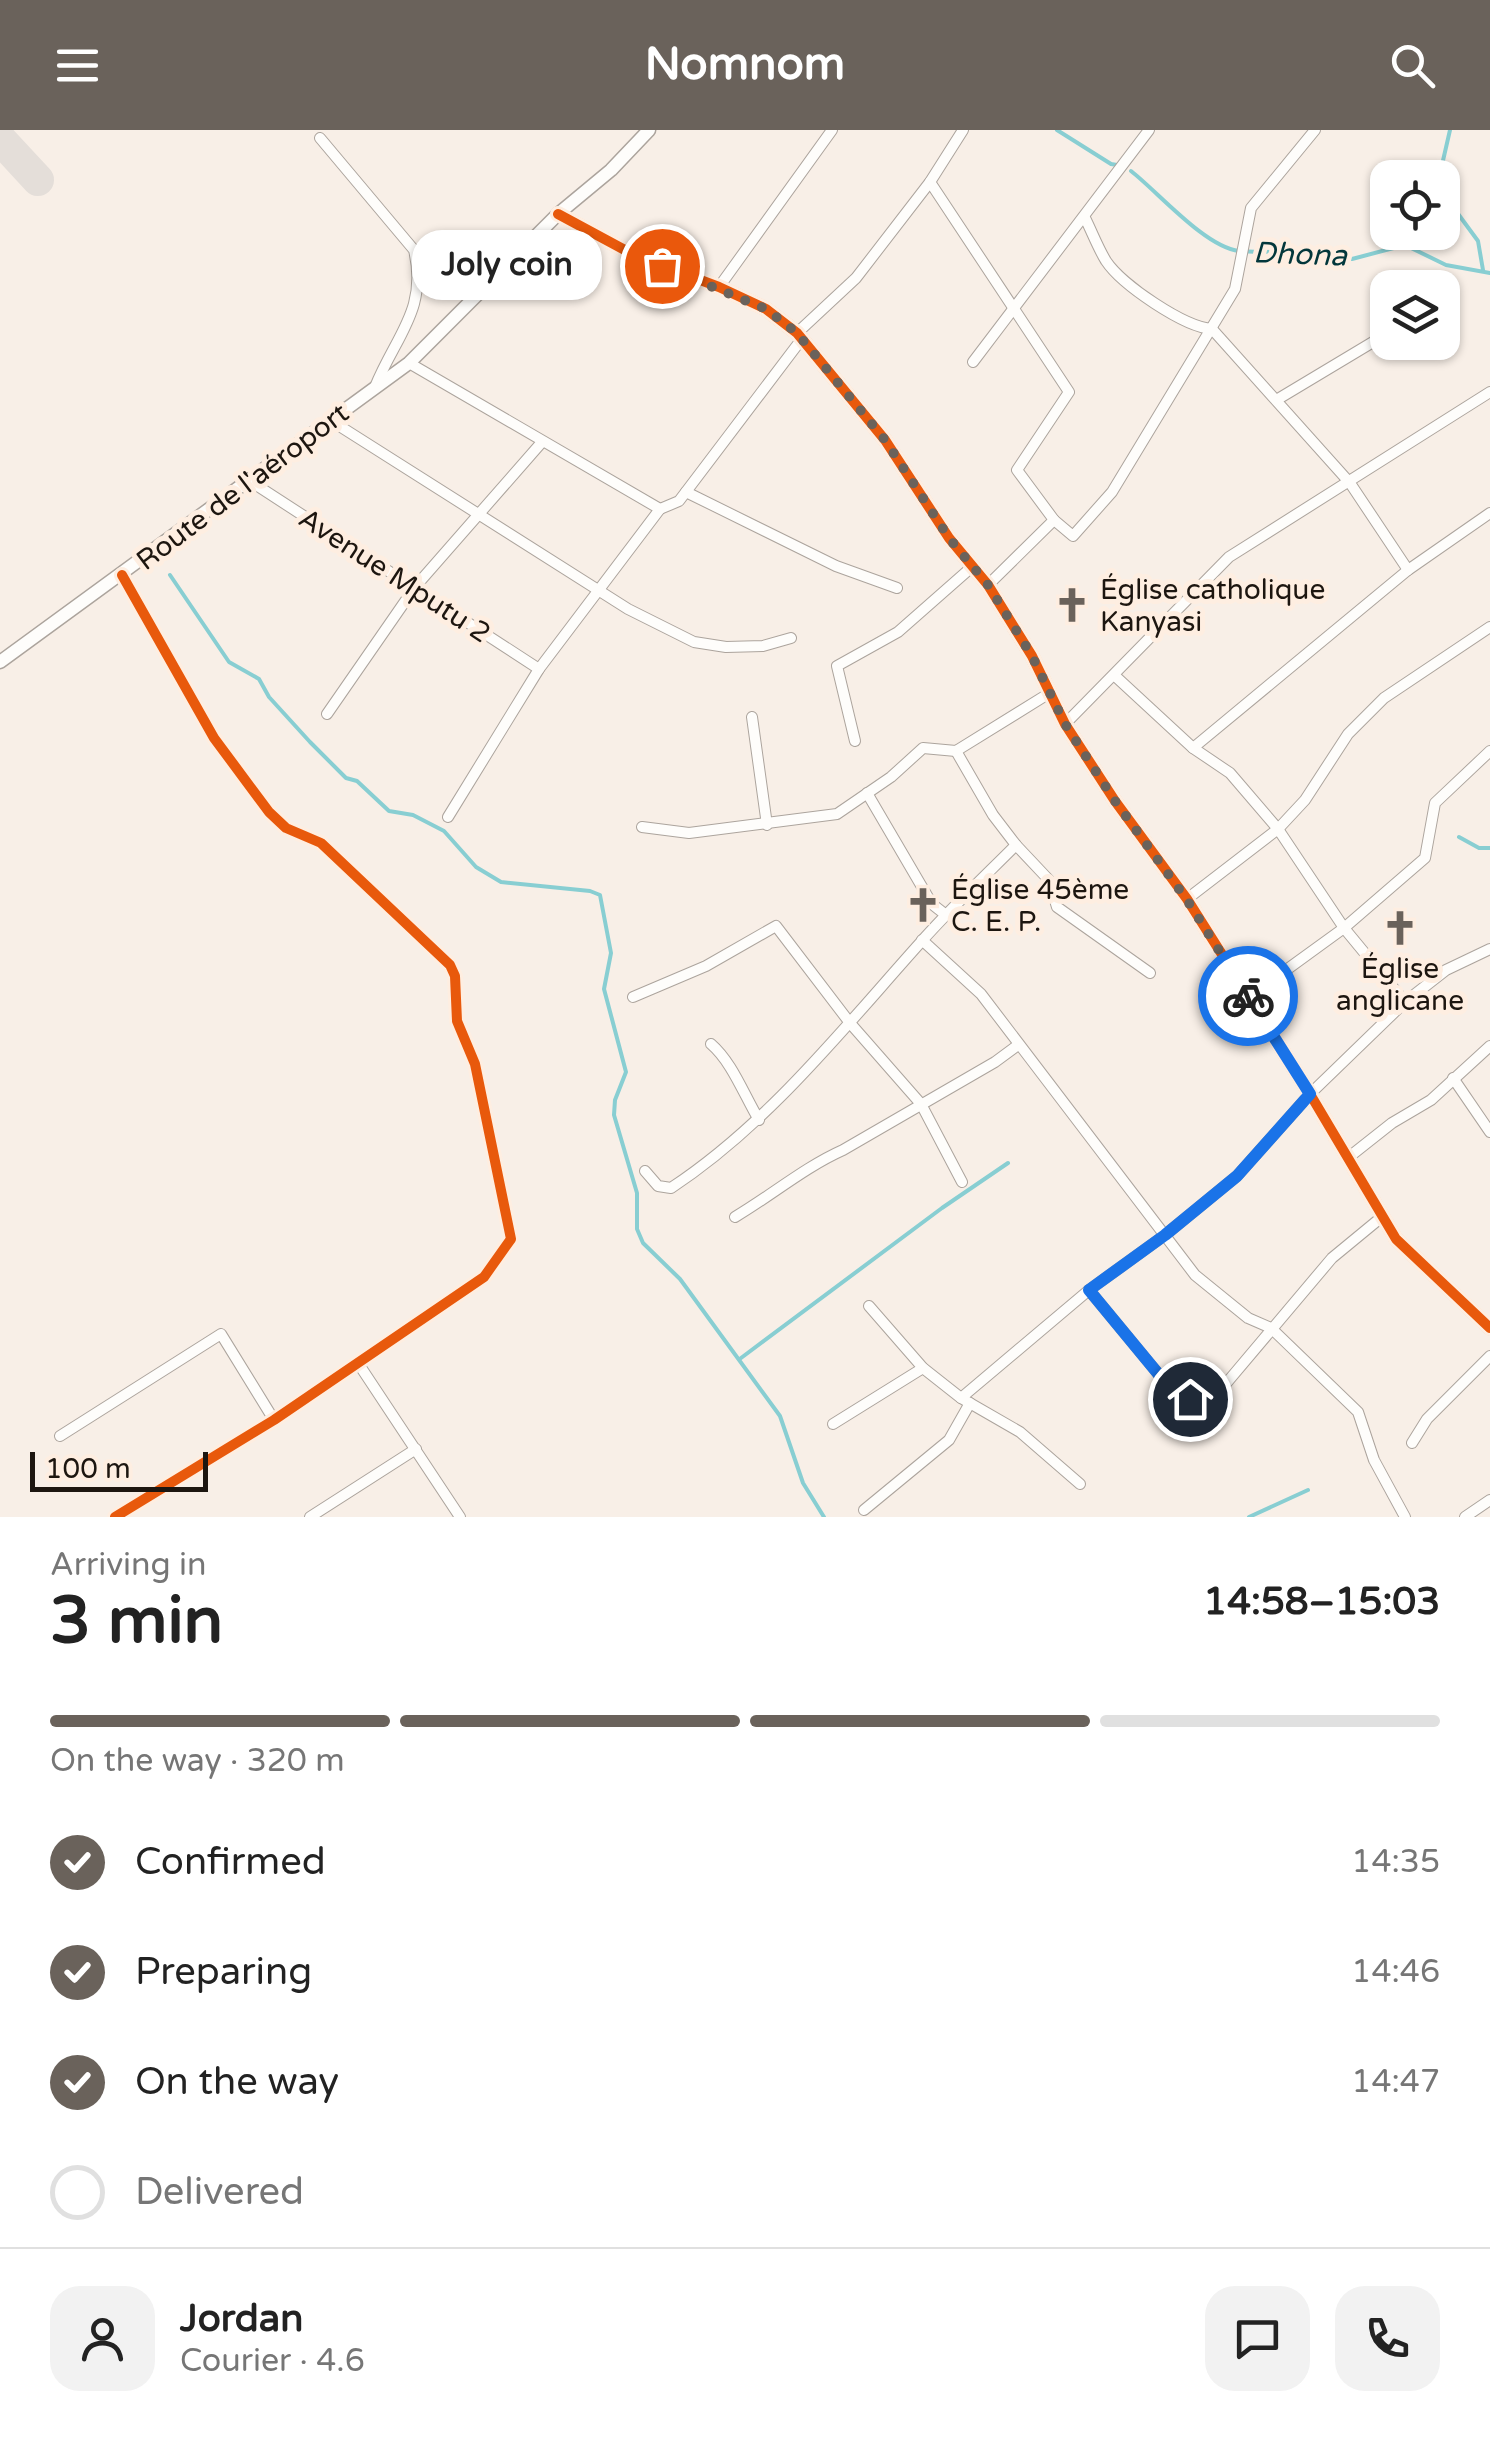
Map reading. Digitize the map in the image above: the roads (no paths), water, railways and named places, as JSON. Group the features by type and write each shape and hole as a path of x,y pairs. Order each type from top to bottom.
{"street":[{"name":"Route de l'aéroport","path":"0,662 409,363 558,214 611,170 650,130"},
{"path":"719,287 832,130"},
{"path":"448,817 540,669 597,589 660,509 679,502 799,337 856,278 930,182 962,130"},
{"path":"974,362 1148,130"},
{"path":"930,182 1068,392 1016,470 1054,520 1073,536 1112,492 1235,289 1251,208 1315,130"},
{"path":"320,138 414,250 419,271 417,302 374,388"},
{"path":"558,214 634,255 766,309 799,337 885,440 940,525 988,585 1032,656 1065,724 1187,900 1349,1157 1396,1240 1490,1328"},
{"path":"1085,218 1108,263 1129,285 1198,328 1212,330 1278,399 1350,483 1408,570"},
{"path":"1278,399 1370,344"},
{"path":"409,363 660,509"},
{"path":"1065,724 1229,558 1490,392"},
{"path":"330,420 628,609 694,642 726,647 763,646 791,638"},
{"path":"327,714 415,587 542,442"},
{"name":"Avenue Mputu 2","path":"250,480 540,669"},
{"path":"686,492 836,566 897,588"},
{"path":"1193,748 1408,570 1490,513"},
{"path":"988,585 1054,520"},
{"path":"855,741 838,666 898,632 973,566"},
{"path":"115,1517 274,1420 484,1276 511,1240 475,1064 457,1021 450,965 321,843 286,828 269,812 214,738 122,575"},
{"path":"1187,900 1278,830 1304,800 1348,734 1384,698 1490,627"},
{"path":"1114,675 1193,748 1230,773 1278,830 1344,928 1404,1002"},
{"path":"642,828 689,833 837,814 924,748 956,752 1048,694"},
{"path":"752,717 766,826"},
{"path":"1248,997 1344,928 1425,858 1435,803 1490,751"},
{"path":"956,752 993,815 1049,880 1058,907 1150,973"},
{"path":"867,793 932,904 946,915"},
{"path":"644,1171 658,1186 670,1188 711,1162 758,1120 922,940 1016,845"},
{"path":"633,997 706,966 776,926 850,1023 920,1104 962,1182"},
{"path":"922,940 981,994 1195,1275 1248,1318 1271,1328 1358,1412 1374,1460 1405,1517"},
{"path":"864,1510 949,1440 966,1400 1089,1290 1237,1176 1310,1094 1404,1002 1446,970 1490,949"},
{"path":"711,1044 727,1057 734,1080 758,1120"},
{"path":"735,1217 818,1161 995,1062 1018,1045"},
{"path":"1349,1157 1392,1122 1431,1100 1490,1046"},
{"path":"1453,1078 1490,1132"},
{"path":"1089,1290 1160,1376 1190,1399 1213,1399 1332,1258 1382,1216"},
{"path":"869,1306 923,1368 966,1400 1020,1432 1080,1484"},
{"path":"60,1436 221,1334 274,1420"},
{"path":"1412,1443 1427,1420 1490,1356"},
{"path":"358,1363 460,1517"},
{"path":"833,1424 923,1368"},
{"path":"310,1517 416,1450"},
{"path":"1466,1517 1490,1500"}],"waterway":[{"name":"Dhona","path":"1057,130 1117,165"},
{"path":"1443,160 1450,130"},
{"name":"Dhona","path":"1131,171 1197,229 1239,251 1332,253 1352,259 1405,245 1446,265 1490,273"},
{"path":"1460,216 1478,241 1483,270"},
{"path":"170,575 229,662 259,679 269,697 310,742 346,778 357,781 389,811 413,815 444,831 476,867 501,882 600,895 611,953 604,989 626,1072 615,1100 614,1115 637,1193 637,1229 643,1243 680,1279 780,1416 803,1483 824,1517"},
{"path":"1459,837 1479,848 1490,848"},
{"path":"741,1358 1008,1163"},
{"path":"1249,1517 1308,1490"}],"place":[{"name":"Joly coin","path":"662,266"},
{"name":"Église catholique Kanyasi","path":"1072,605"},
{"name":"Église 45ème C. E. P.","path":"923,905"},
{"name":"Église anglicane","path":"1400,928"}]}
